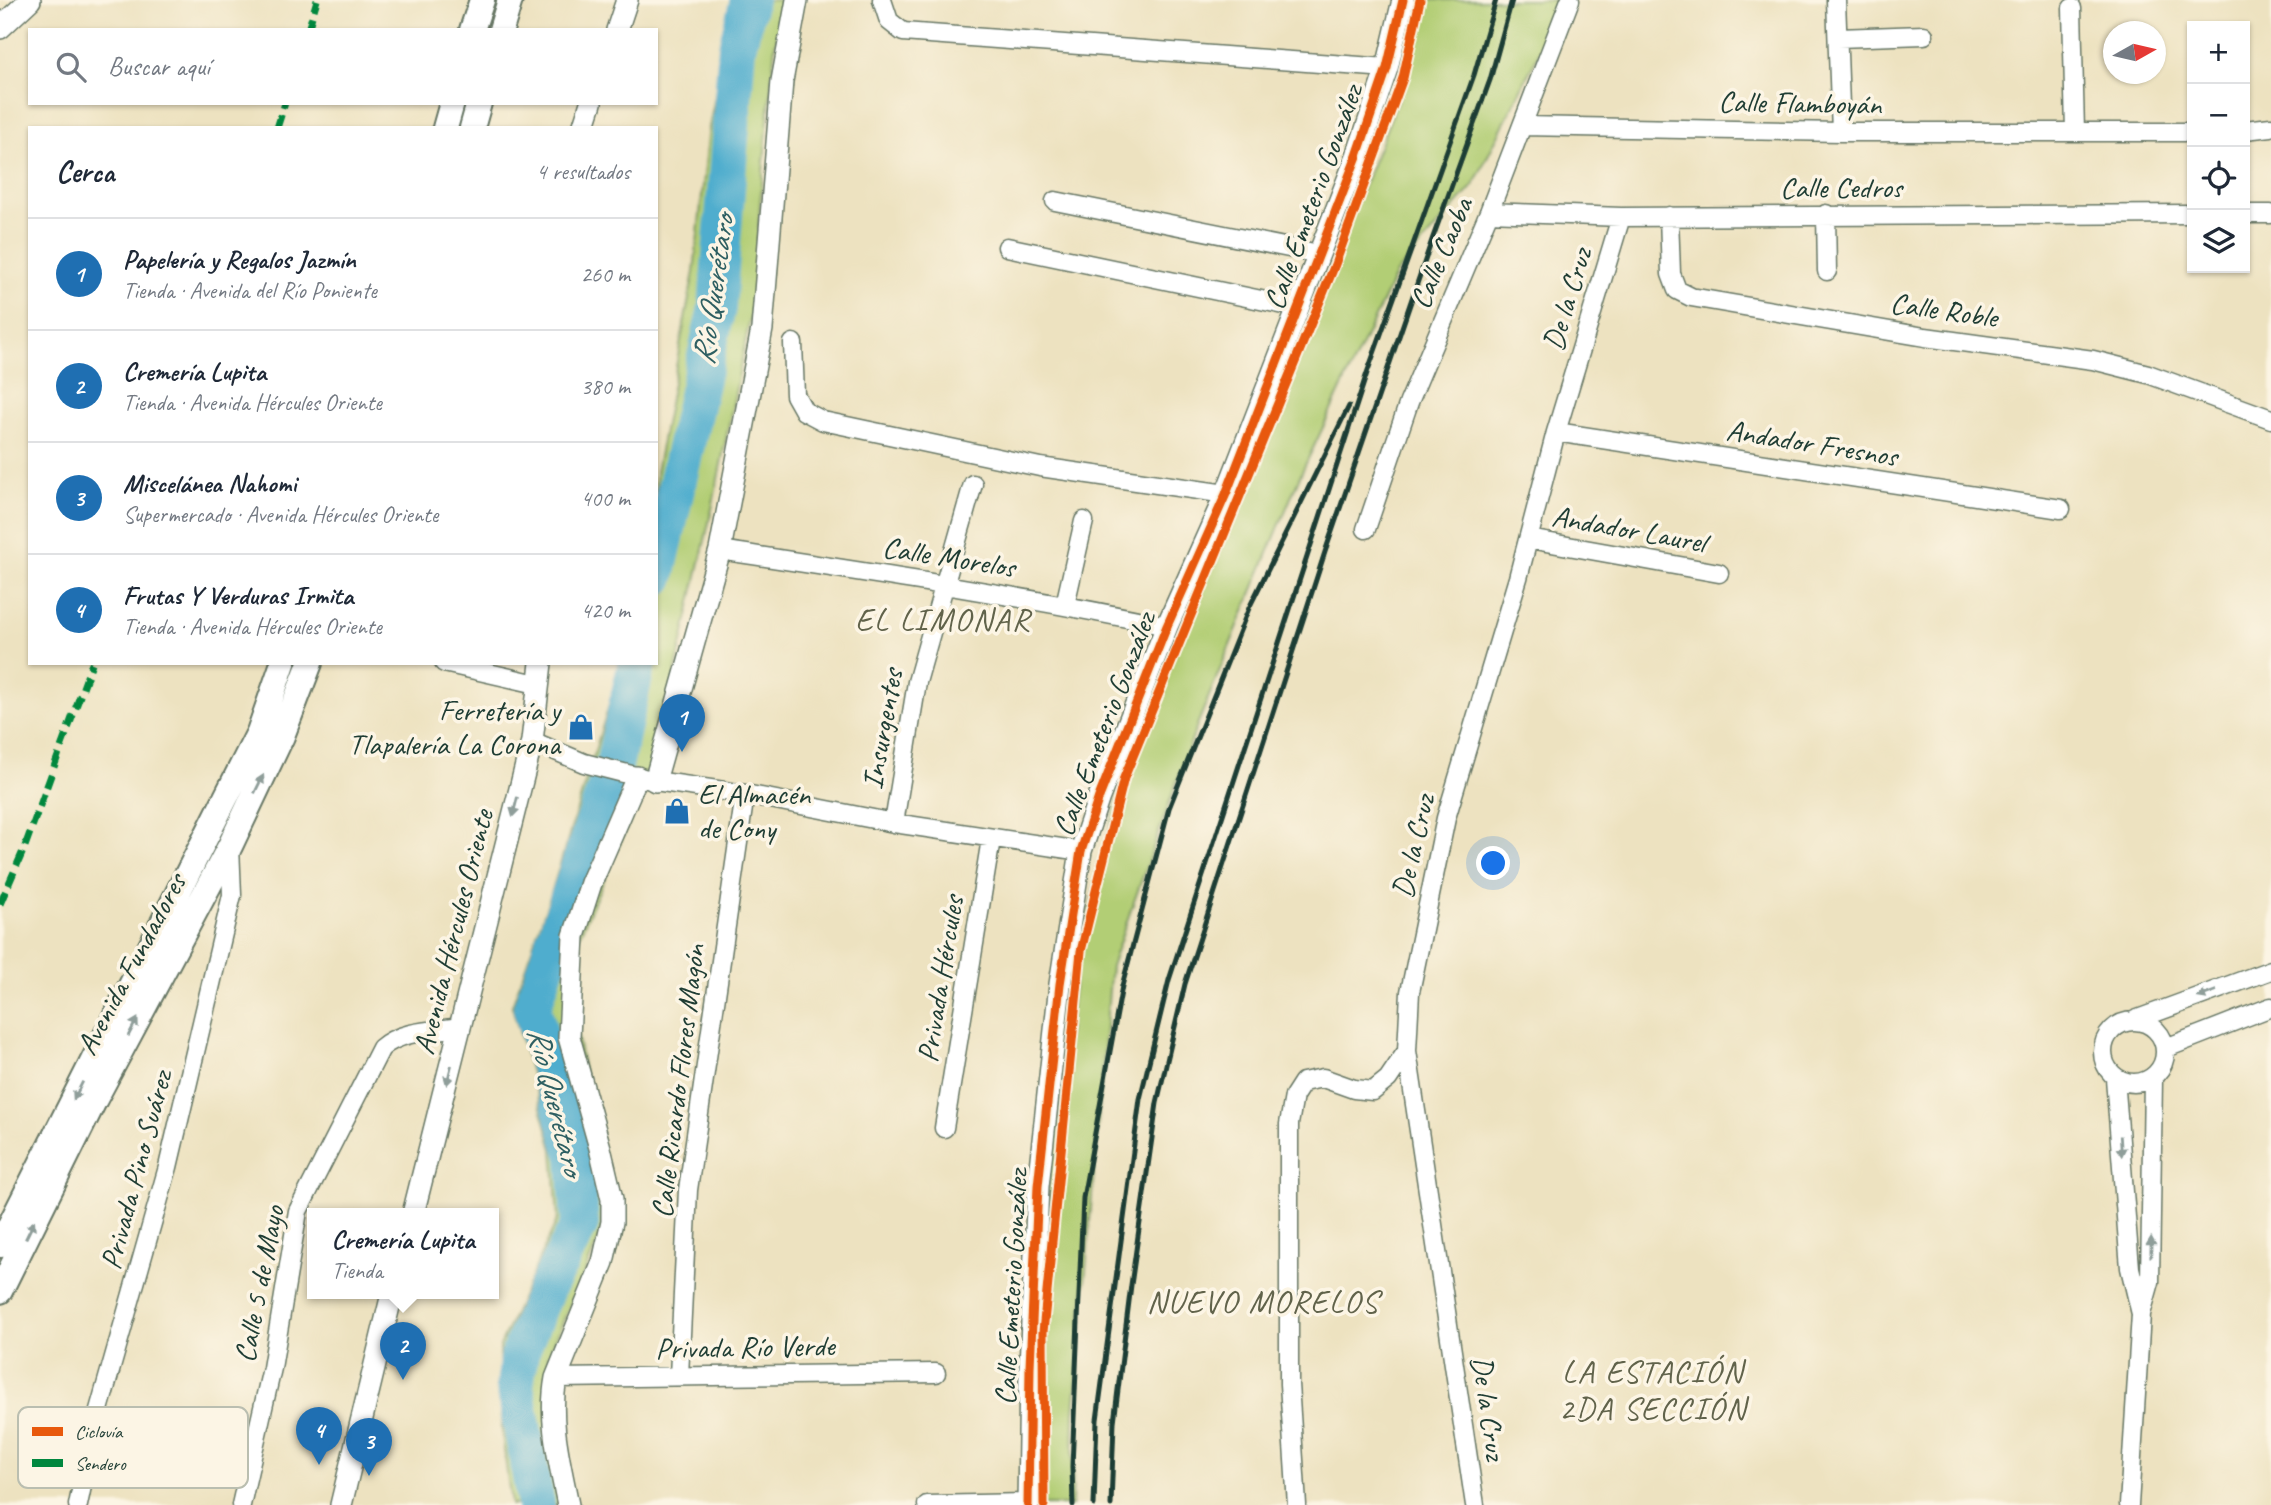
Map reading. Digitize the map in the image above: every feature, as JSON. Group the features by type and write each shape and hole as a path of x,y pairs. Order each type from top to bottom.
{"main road":[{"path":"473,28 482,0"},
{"path":"502,28 510,0"},
{"path":"446,126 451,105"},
{"path":"473,126 478,105"},
{"name":"Avenida Fundadores","path":"0,1291 219,840 282,665"},
{"name":"Avenida Fundadores","path":"0,1245 219,840 282,736 309,665"}],"street":[{"path":"0,29 30,0"},
{"path":"618,28 627,0"},
{"path":"568,1505 552,1420 552,1398 556,1378 603,1262 612,1222 612,1199 569,1037 574,936 591,883 638,777 720,550 762,329 782,82 797,0"},
{"path":"882,0 889,20 903,32 1387,68"},
{"name":"Calle Emeterio González","path":"1028,1504 1030,1367 1038,1186 1060,984 1081,851 1099,797 1167,626 1226,494 1299,308 1387,68 1403,0"},
{"name":"Calle Caoba","path":"1366,529 1409,402 1489,212 1570,0"},
{"path":"1836,0 1841,132"},
{"path":"2072,8 2076,132"},
{"path":"1838,38 1924,35"},
{"path":"584,126 590,105"},
{"name":"Calle Flamboyán","path":"1523,126 1841,132 2187,132"},
{"path":"2250,129 2271,127"},
{"path":"1055,201 1319,254"},
{"name":"Calle Cedros","path":"1489,212 1620,217 2187,214"},
{"path":"1826,214 1827,271"},
{"path":"2250,214 2271,214"},
{"name":"Calle Roble","path":"1669,216 1671,274 1677,290 1691,297 1925,337 2093,360 2148,374 2271,419"},
{"name":"De la Cruz","path":"1475,1505 1407,1051 1410,992 1446,818 1529,539 1556,432 1620,217"},
{"path":"1007,247 1299,308"},
{"path":"793,343 795,395 804,411 823,421 1041,467 1226,494"},
{"name":"Andador Fresnos","path":"1556,432 2061,509"},
{"name":"Insurgentes","path":"894,823 917,682 973,484"},
{"path":"1065,605 1084,521"},
{"name":"Andador Laurel","path":"1529,539 1719,573"},
{"name":"Calle Morelos","path":"720,550 943,584 1167,626"},
{"path":"461,665 539,674"},
{"name":"Avenida Hércules Oriente","path":"415,1208 532,741 539,674"},
{"path":"532,741 584,763 638,777 746,794 894,823 1081,851"},
{"name":"Calle Ricardo Flores Magón","path":"679,1376 688,1191 746,794"},
{"name":"Privada Hércules","path":"944,1128 991,839"},
{"name":"Privada Pino Suárez","path":"100,1407 168,1167 232,895 219,840"},
{"path":"2135,1020 2149,1024 2160,1035 2165,1048 2163,1065 2153,1078 2141,1083 2127,1084 2115,1078 2105,1066 2102,1050 2107,1035 2119,1024 2271,971"},
{"path":"2165,1048 2271,1007"},
{"name":"Calle 5 de Mayo","path":"248,1474 272,1368 298,1211 381,1048 388,1041 408,1034 461,1027"},
{"path":"1297,1505 1289,1384 1289,1125 1294,1096 1303,1082 1323,1077 1354,1089 1373,1091 1388,1079 1407,1051"},
{"path":"2115,1078 2130,1268 2141,1314"},
{"path":"2129,1505 2141,1314 2150,1282 2153,1078"},
{"path":"341,1505 391,1299"},
{"name":"Privada Río Verde","path":"556,1378 936,1373"},
{"path":"926,1505 1028,1504"}],"green space":[{"path":"734,0 786,0 775,45 754,298 712,509 654,766 565,968 604,1183 602,1232 548,1356 564,1505 511,1505 502,1433 500,1346 558,1218 553,1149 512,1006 551,894 621,665 658,665 658,461 694,272 709,128"},
{"path":"1423,0 1565,0 1473,186 1396,273 1299,478 1197,725 1111,966 1074,1413 1072,1505 1040,1505 1039,1350 1050,1177 1078,954 1127,760 1291,366 1406,80"}],"waterway":[{"name":"Río Querétaro","path":"658,568 717,308 737,48 749,0"},
{"name":"Río Querétaro","path":"536,1505 515,1386 520,1353 546,1289 580,1224 576,1157 532,1008 615,761 637,665"}],"railway":[{"path":"1094,1505 1097,1420 1140,1099 1169,980 1367,373 1474,75 1496,0"},
{"path":"1111,1505 1114,1422 1131,1285 1157,1103 1185,984 1325,552 1490,80 1512,0"},
{"path":"1073,1505 1072,1467 1083,1198 1122,986 1169,808 1249,608 1349,406"}],"marked path":[{"path":"309,28 317,0"},
{"path":"278,126 284,105"},
{"path":"0,904 24,849 91,665"}],"cycle path":[{"path":"1028,1505 1030,1367 1038,1186 1060,984 1081,851 1099,797 1167,626 1226,494 1357,156 1387,68 1403,0"},
{"path":"1044,1505 1043,1332 1081,951 1124,778 1334,267 1403,78 1420,0"}],"place":[{"name":"Ferretería y Tlapalería La Corona","path":"581,727"},
{"name":"Papelería y Regalos Jazmín","path":"682,752"},
{"name":"El Almacén de Cony","path":"677,811"},
{"name":"Cremería Lupita","path":"403,1380"},
{"name":"Frutas Y Verduras Irmita","path":"319,1465"},
{"name":"Miscelánea Nahomi","path":"369,1476"}],"district":[{"name":"EL LIMONAR","path":"943,619"},
{"name":"NUEVO MORELOS","path":"1263,1301"},
{"name":"LA ESTACIÓN 2DA SECCIÓN","path":"1653,1390"}]}
